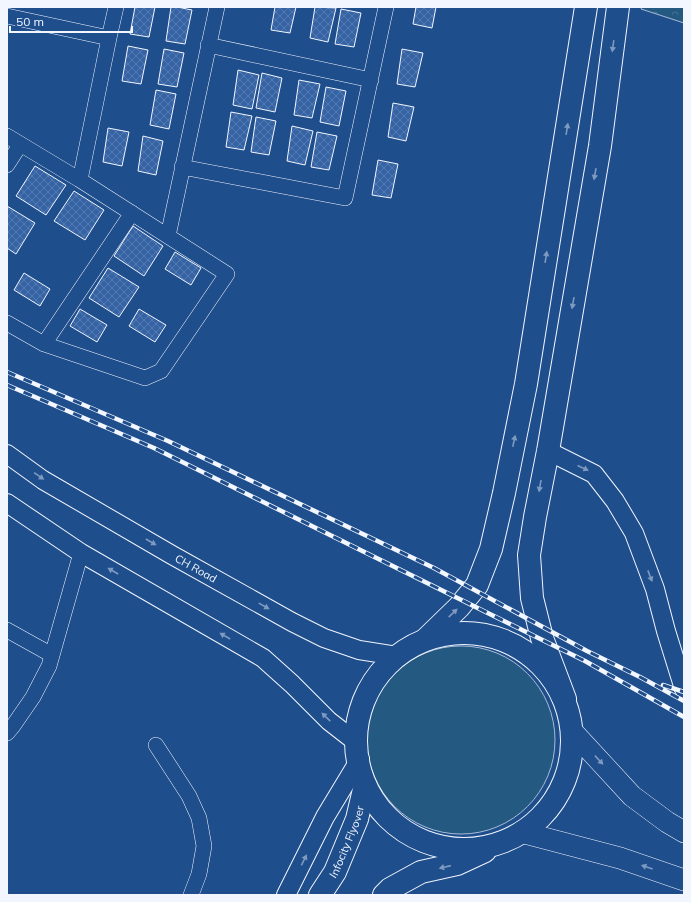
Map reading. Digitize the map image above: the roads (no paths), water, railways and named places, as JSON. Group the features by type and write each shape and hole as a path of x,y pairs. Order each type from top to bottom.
{"highway":[{"path":"513,836 471,849 436,846 403,831 376,808 365,785 358,751 361,710 375,680 397,656 425,640 459,607 477,585 491,549 526,384 586,7"},
{"path":"384,895 390,889 421,872 457,864 513,836 535,823 557,797 570,766 572,732 565,698 542,638 532,598 529,555 600,146 618,7"},
{"path":"425,640 458,632 491,635 522,648 547,670 565,698"},
{"name":"Infocity Flyover","path":"320,895 335,872 349,839 357,819 365,785"}],"main road":[{"path":"572,732 632,796 667,822 684,832"},
{"path":"513,836 620,858 684,880"}],"street":[{"path":"80,180 108,38 116,7"},
{"path":"168,236 217,7"},
{"path":"182,167 345,198 386,7"},
{"path":"7,16 108,38"},
{"path":"208,45 371,80"},
{"path":"7,136 80,180 227,274 161,371 145,378 44,344 7,323"},
{"path":"7,165 20,145"},
{"path":"44,344 132,213"},
{"path":"548,451 594,474 615,501 634,533 655,589 684,689"},
{"name":"CH Road","path":"7,454 43,480 172,555 292,622 324,638 359,650 397,656"},
{"path":"7,503 81,553 263,658 292,684 358,751 286,895"},
{"path":"7,733 33,697 48,666 81,553"},
{"path":"7,630 52,655"},
{"path":"156,745 189,796 199,818 204,846 200,874 191,895"}],"railway":[{"path":"7,372 168,441 434,568 587,651 684,701"},
{"path":"7,385 154,448 585,661 684,717"},
{"path":"663,685 684,692"}]}
